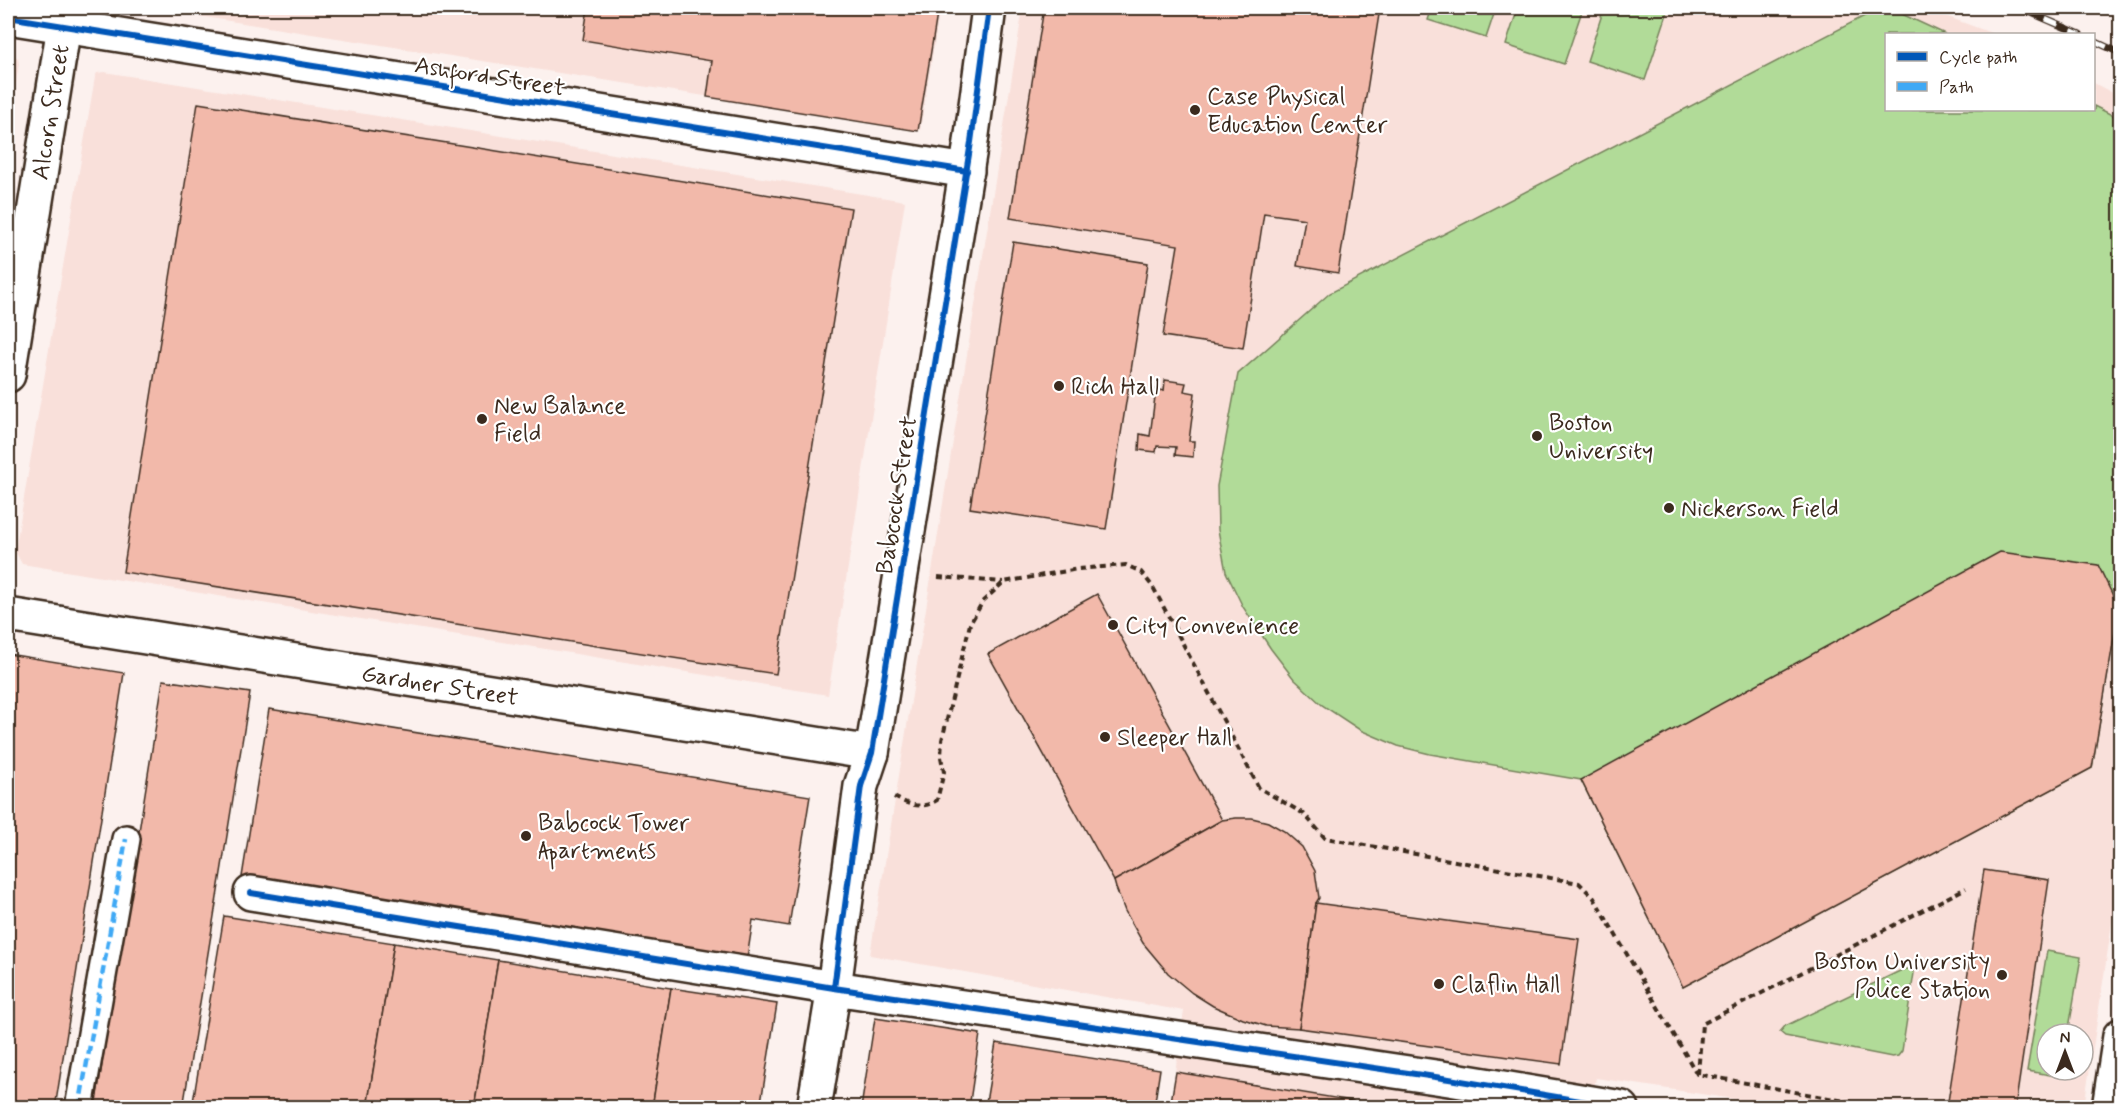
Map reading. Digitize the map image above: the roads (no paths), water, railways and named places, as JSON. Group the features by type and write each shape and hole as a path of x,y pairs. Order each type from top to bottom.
{"street":[{"name":"Babcock Street","path":"814,1107 834,988 861,786 872,753 967,171 989,8"},
{"name":"Ashford Street","path":"8,17 967,171"},
{"name":"Alcorn Street","path":"8,375 64,26"},
{"name":"Gardner Street","path":"8,615 872,753"},
{"path":"79,1107 126,839"},
{"path":"250,893 834,988 1622,1107"},
{"path":"2109,1107 2121,1036"}],"railway":[{"path":"2020,8 2078,33"},
{"path":"2095,41 2120,53"}],"place":[{"name":"Case Physical Education Center","path":"1195,110"},
{"name":"Rich Hall","path":"1059,386"},
{"name":"New Balance Field","path":"482,419"},
{"name":"Boston University","path":"1537,436"},
{"name":"Nickerson Field","path":"1669,508"},
{"name":"City Convenience","path":"1113,625"},
{"name":"Sleeper Hall","path":"1105,737"},
{"name":"Babcock Tower Apartments","path":"526,836"},
{"name":"Boston University Police Station","path":"2002,975"},
{"name":"Claflin Hall","path":"1439,984"}]}
